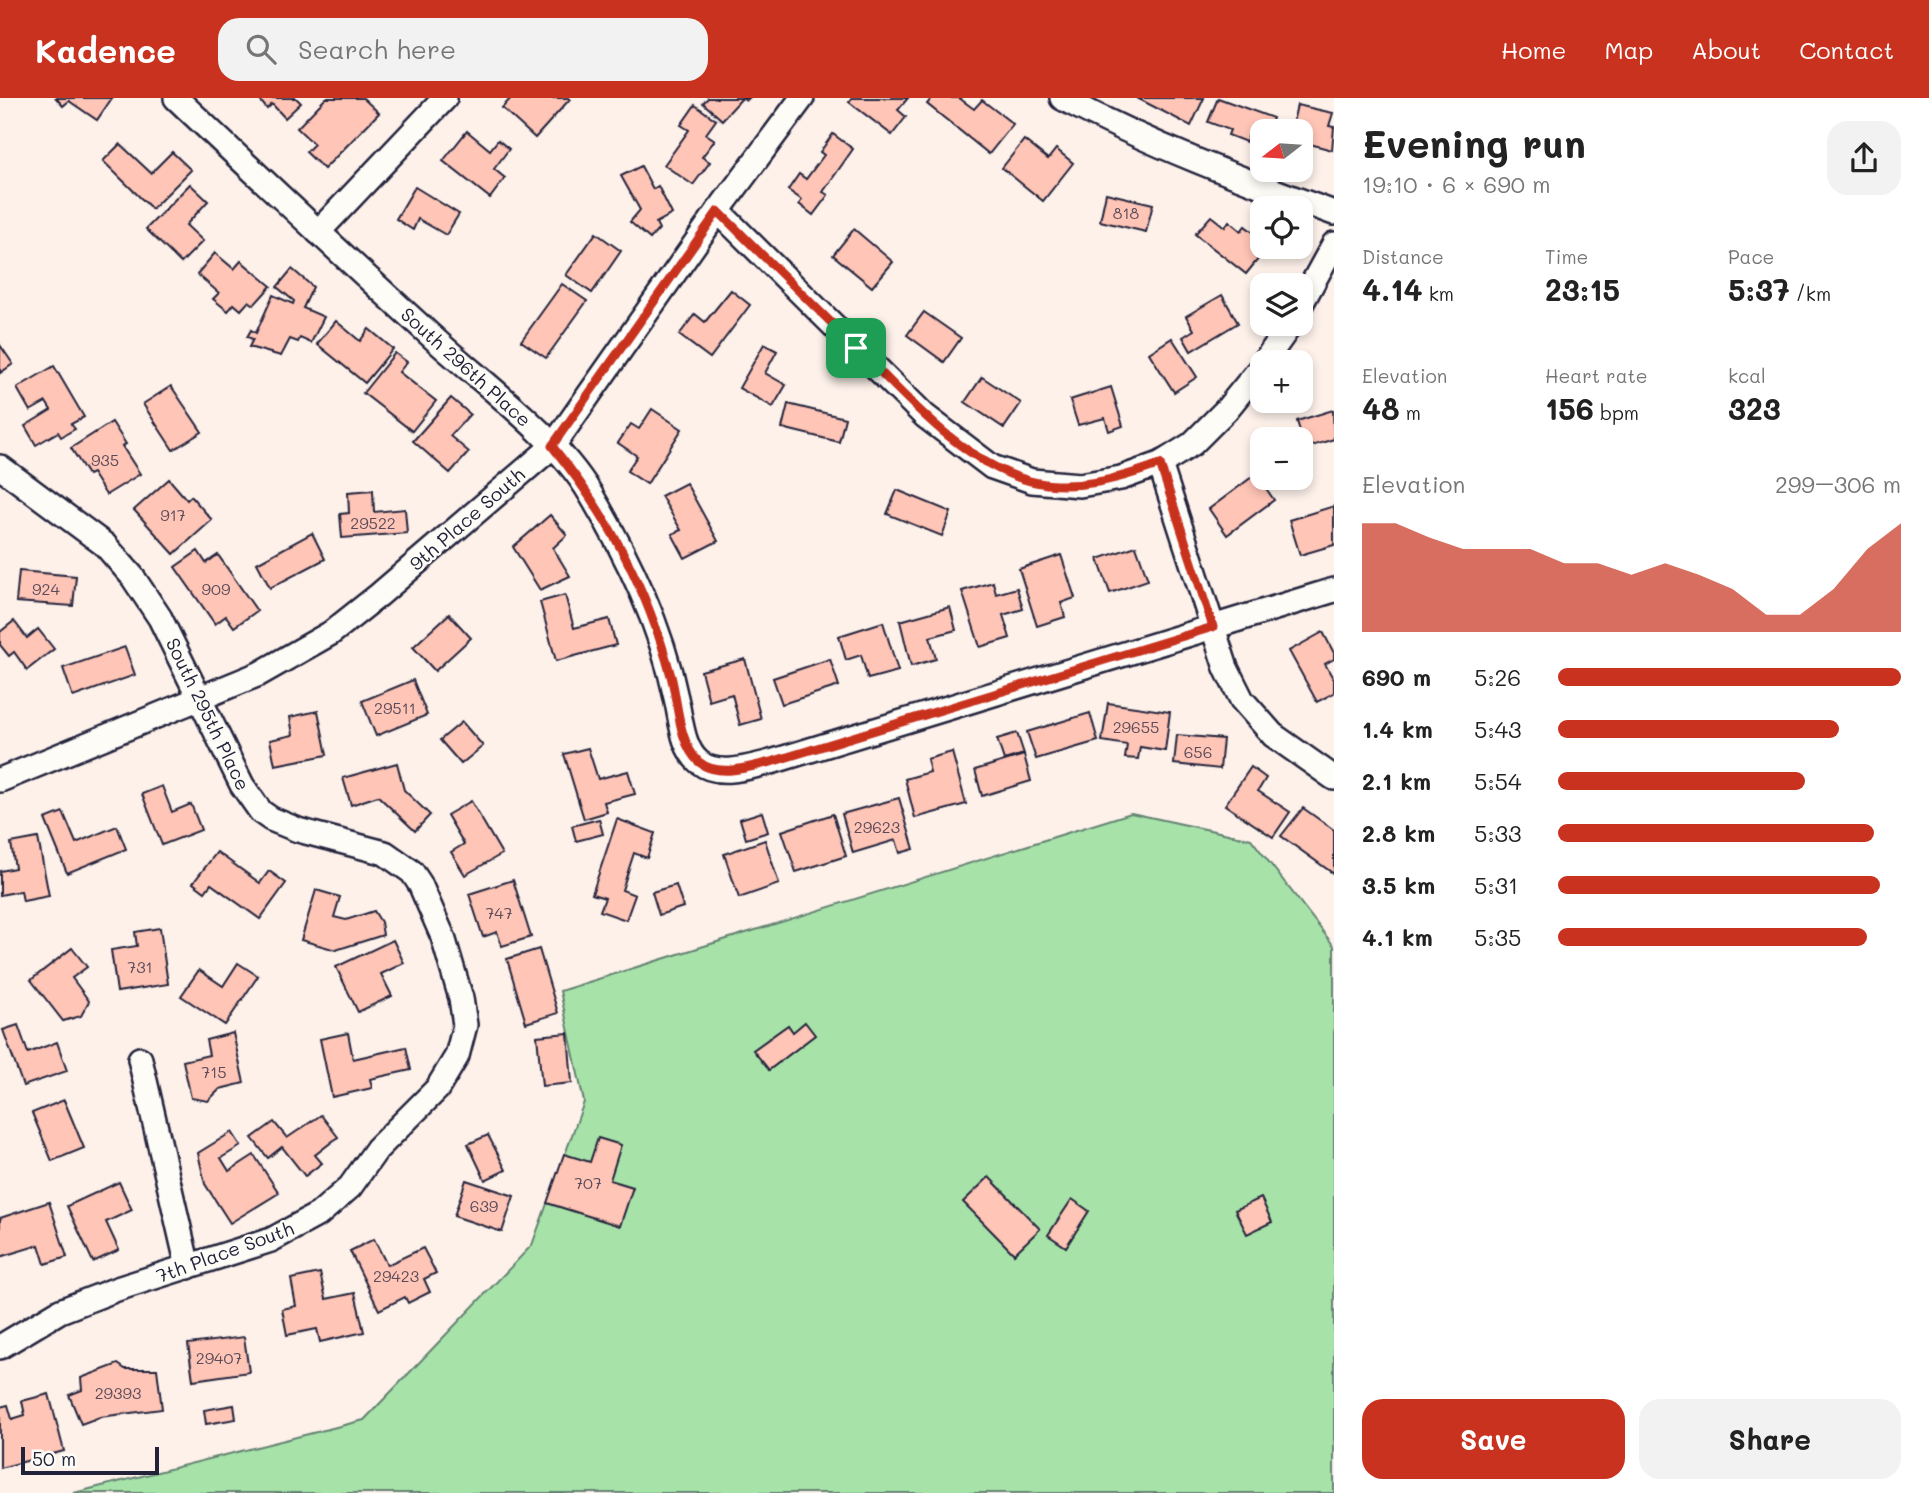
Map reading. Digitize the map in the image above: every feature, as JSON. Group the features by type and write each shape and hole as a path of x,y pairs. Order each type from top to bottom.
{"street":[{"name":"South 296th Place","path":"176,98 317,232 552,446 588,489 620,544 644,595 666,658 687,743 698,761 708,767 730,770 771,762 1213,627"},
{"path":"317,232 445,98"},
{"name":"9th Place South","path":"0,780 259,674 331,633 379,595 552,446 718,211 802,98"},
{"path":"1062,98 1159,147 1334,213"},
{"path":"718,211 925,416 992,467 1032,481 1080,485 1121,478 1160,464 1192,444 1227,409 1250,380"},
{"path":"1313,282 1334,244"},
{"path":"1160,464 1226,668 1242,700 1273,735 1334,778"},
{"name":"South 295th Place","path":"0,467 105,545 123,565 160,618 242,785 261,812 271,820 298,830 385,853 412,872 433,912 457,981 464,1013 462,1040"},
{"path":"1213,627 1334,590"},
{"name":"7th Place South","path":"0,1347 60,1311 97,1296 271,1240 304,1224 350,1186 377,1149 437,1089 457,1056 462,1040"},
{"path":"140,1059 188,1267"}],"green space":[{"path":"1131,813 1251,839 1334,946 1334,1493 74,1493 364,1420 532,1245 584,1102 560,991"}],"building":[{"path":"56,98 112,98 97,120 69,101 63,106"},
{"path":"258,98 296,98 301,103 285,118 272,104 267,109"},
{"path":"326,98 363,98 379,113 324,169 306,152 314,144 297,128"},
{"path":"511,98 570,99 535,138 502,108"},
{"path":"708,98 742,98 722,120 703,103"},
{"path":"852,98 908,98 898,110 906,117 892,135 849,102"},
{"path":"932,98 959,98 974,109 982,100 1013,124 989,154 927,104"},
{"path":"1137,98 1204,98 1191,126"},
{"path":"1218,98 1273,118 1250,119 1250,138 1246,142 1228,135 1230,130 1208,122"},
{"path":"695,105 716,120 706,134 715,140 702,157 710,162 693,185 664,165 689,130 681,125"},
{"path":"1297,105 1333,113 1329,126 1334,127 1332,150 1313,145 1313,119 1294,119"},
{"path":"467,131 490,150 498,140 509,149 494,169 505,178 490,198 443,161"},
{"path":"833,134 853,149 823,192 828,195 813,215 799,204 802,200 788,190 799,174 806,179 824,155 820,152"},
{"path":"1024,140 1048,159 1056,149 1073,163 1043,201 1002,168"},
{"path":"120,144 151,173 172,152 191,170 152,209 103,161"},
{"path":"641,166 653,189 658,186 672,214 656,223 659,229 650,239 630,222 640,210 621,176"},
{"path":"190,184 208,201 186,225 203,241 181,263 146,229"},
{"path":"415,187 459,214 446,235 418,219 413,230 396,219"},
{"path":"1106,193 1153,204 1146,232 1100,221"},
{"path":"1211,216 1225,227 1229,221 1241,231 1245,226 1250,230 1250,259 1258,259 1246,274 1195,234"},
{"path":"854,229 893,262 872,287 833,255"},
{"path":"596,233 621,251 592,293 566,275"},
{"path":"215,253 234,269 241,261 271,286 254,305 249,301 241,310 234,304 228,311 213,299 219,293 197,274"},
{"path":"292,269 313,287 303,308 324,317 311,343 300,338 298,342 290,339 281,356 249,347 253,339 247,337 251,330 256,333 273,295 293,304 294,301 277,287"},
{"path":"562,284 587,301 546,358 521,341"},
{"path":"731,290 750,305 710,358 679,335 695,314 705,322"},
{"path":"1222,295 1238,323 1191,351 1183,337 1194,330 1186,316"},
{"path":"924,312 961,338 944,362 907,335"},
{"path":"336,321 360,341 369,329 393,349 365,383 317,344"},
{"path":"1172,338 1197,377 1174,392 1149,353"},
{"path":"764,344 777,351 765,373 786,385 773,407 739,388"},
{"path":"0,345 13,364 0,373"},
{"path":"395,353 407,362 399,372 436,401 412,431 363,393"},
{"path":"54,366 84,417 71,424 75,429 61,437 58,432 36,445 25,426 51,410 46,402 30,411 17,388"},
{"path":"982,377 1021,403 1004,428 965,402"},
{"path":"171,386 202,432 173,450 143,404"},
{"path":"1111,387 1123,426 1109,431 1105,418 1078,425 1070,400"},
{"path":"451,398 470,414 450,436 469,452 450,473 413,441"},
{"path":"788,404 845,418 839,442 782,428"},
{"path":"652,409 682,429 647,484 627,471 637,456 618,443 631,424 639,429"},
{"path":"1333,410 1334,439 1313,446 1313,427 1299,427 1297,421"},
{"path":"112,422 126,444 122,446 140,474 106,495 92,473 88,475 71,448"},
{"path":"1250,478 1250,490 1267,490 1274,500 1227,535 1209,509"},
{"path":"169,479 187,500 191,496 212,520 174,554 134,510"},
{"path":"686,483 718,541 685,558 672,534 681,530 661,496"},
{"path":"373,490 374,512 405,509 407,533 342,538 340,514 349,513 348,492"},
{"path":"897,490 951,512 942,536 887,514"},
{"path":"1334,506 1334,545 1300,555 1289,520"},
{"path":"550,515 567,535 553,548 570,576 540,590 513,547"},
{"path":"312,533 325,559 270,588 257,563"},
{"path":"1136,546 1148,580 1110,593 1098,559"},
{"path":"198,551 206,563 218,555 257,611 234,627 226,616 215,624 175,567"},
{"path":"1061,555 1075,598 1061,603 1065,617 1037,626 1019,569"},
{"path":"19,571 76,576 73,606 16,602"},
{"path":"993,582 996,594 1017,588 1023,609 1003,615 1010,638 980,647 962,591"},
{"path":"565,595 574,628 609,619 616,645 556,661 540,602"},
{"path":"950,607 956,630 930,637 936,659 911,666 900,621"},
{"path":"449,614 471,638 435,671 413,647"},
{"path":"14,621 27,638 38,629 54,649 27,670 14,652 9,656 0,645 0,632"},
{"path":"883,622 898,671 868,679 861,655 846,660 839,636"},
{"path":"1323,632 1334,653 1334,659 1325,664 1334,680 1334,693 1317,702 1289,651"},
{"path":"125,647 135,675 73,697 63,668"},
{"path":"745,659 761,719 740,725 732,694 709,701 701,671"},
{"path":"830,659 839,686 782,704 773,678"},
{"path":"413,680 427,715 376,736 362,701"},
{"path":"1108,703 1170,712 1165,751 1140,747 1138,759 1125,758 1127,745 1102,741"},
{"path":"318,711 327,755 275,765 270,740 293,735 290,717"},
{"path":"1090,713 1098,741 1036,759 1027,732"},
{"path":"462,722 483,746 461,764 440,740"},
{"path":"1017,733 1024,754 1004,760 997,739"},
{"path":"1177,735 1223,739 1220,769 1174,764"},
{"path":"588,748 598,779 628,771 635,794 604,802 607,812 584,819 564,754"},
{"path":"952,752 966,804 915,818 905,779 930,772 927,759"},
{"path":"1024,755 1031,781 982,796 975,770"},
{"path":"397,763 404,790 430,815 415,831 378,796 351,805 343,778"},
{"path":"1251,767 1266,778 1258,791 1290,812 1273,837 1225,805"},
{"path":"162,786 172,812 191,804 201,830 162,845 142,794"},
{"path":"899,798 914,849 900,853 896,840 853,853 842,814"},
{"path":"471,801 502,854 465,875 451,852 464,844 447,815"},
{"path":"1303,808 1334,830 1334,874 1281,836"},
{"path":"63,812 76,843 117,826 126,849 67,873 45,819"},
{"path":"762,812 768,832 746,839 740,819"},
{"path":"833,814 846,856 796,872 782,831"},
{"path":"599,819 603,834 576,841 572,826"},
{"path":"617,819 655,833 647,858 634,853 622,890 635,895 626,920 600,911 605,898 592,894"},
{"path":"38,838 49,896 23,901 21,891 0,895 0,871 15,868 11,843"},
{"path":"765,840 779,884 739,898 724,854"},
{"path":"217,852 260,883 269,871 286,883 260,919 211,884 205,892 193,883"},
{"path":"513,880 531,937 502,946 497,932 483,937 469,894"},
{"path":"676,885 683,907 659,915 652,892"},
{"path":"316,890 340,897 334,917 346,920 374,911 381,922 383,935 336,950 301,940"},
{"path":"160,928 168,984 117,992 111,950 137,946 135,932"},
{"path":"393,940 404,963 381,974 392,996 358,1012 336,967"},
{"path":"72,948 87,967 72,978 89,1001 81,1016 63,1021 31,980"},
{"path":"539,949 558,1013 526,1023 507,959"},
{"path":"238,963 258,976 225,1025 181,996 199,970 223,986"},
{"path":"805,1022 815,1035 769,1070 753,1050 788,1025 793,1032"},
{"path":"18,1025 28,1053 57,1042 67,1071 23,1086 3,1030"},
{"path":"233,1033 244,1083 220,1089 208,1101 191,1098 183,1061 209,1055 206,1040"},
{"path":"348,1033 353,1059 406,1047 411,1070 370,1079 372,1088 332,1097 320,1039"},
{"path":"568,1033 572,1083 542,1086 537,1036"},
{"path":"64,1100 84,1148 52,1161 32,1113"},
{"path":"321,1115 338,1137 315,1155 322,1163 305,1176 282,1147 268,1158 252,1138 274,1122 287,1138"},
{"path":"232,1132 241,1146 221,1158 229,1171 254,1155 279,1193 230,1223 205,1184 198,1153"},
{"path":"488,1135 506,1170 485,1180 468,1144"},
{"path":"598,1138 621,1145 610,1180 633,1187 620,1226 547,1203 564,1154 590,1162"},
{"path":"989,1177 1040,1229 1014,1254 963,1202"},
{"path":"466,1180 514,1196 502,1232 454,1216"},
{"path":"119,1182 132,1210 106,1222 119,1250 93,1262 67,1206"},
{"path":"1261,1198 1272,1222 1247,1234 1235,1210"},
{"path":"1072,1199 1089,1211 1066,1247 1048,1235"},
{"path":"49,1202 67,1257 45,1264 39,1245 0,1257 0,1218"},
{"path":"374,1239 387,1265 423,1248 436,1273 424,1279 430,1292 408,1303 405,1297 379,1310 350,1251"},
{"path":"320,1273 326,1299 355,1293 364,1332 320,1342 317,1329 287,1335 282,1309 296,1306 291,1279"},
{"path":"244,1337 249,1372 193,1380 188,1344"},
{"path":"118,1364 125,1369 157,1369 162,1409 100,1417 81,1424 69,1395 82,1390 81,1378"},
{"path":"49,1394 64,1451 0,1468 0,1407 8,1405 12,1419 25,1415 22,1401"},
{"path":"234,1405 236,1419 206,1424 204,1410"}],"route":[{"path":"718,211 856,348 925,416 992,467 1032,481 1080,485 1121,478 1160,464 1213,627 771,762 722,770 708,767 698,761 687,743 666,658 644,595 620,544 588,489 552,446 718,211"}]}
